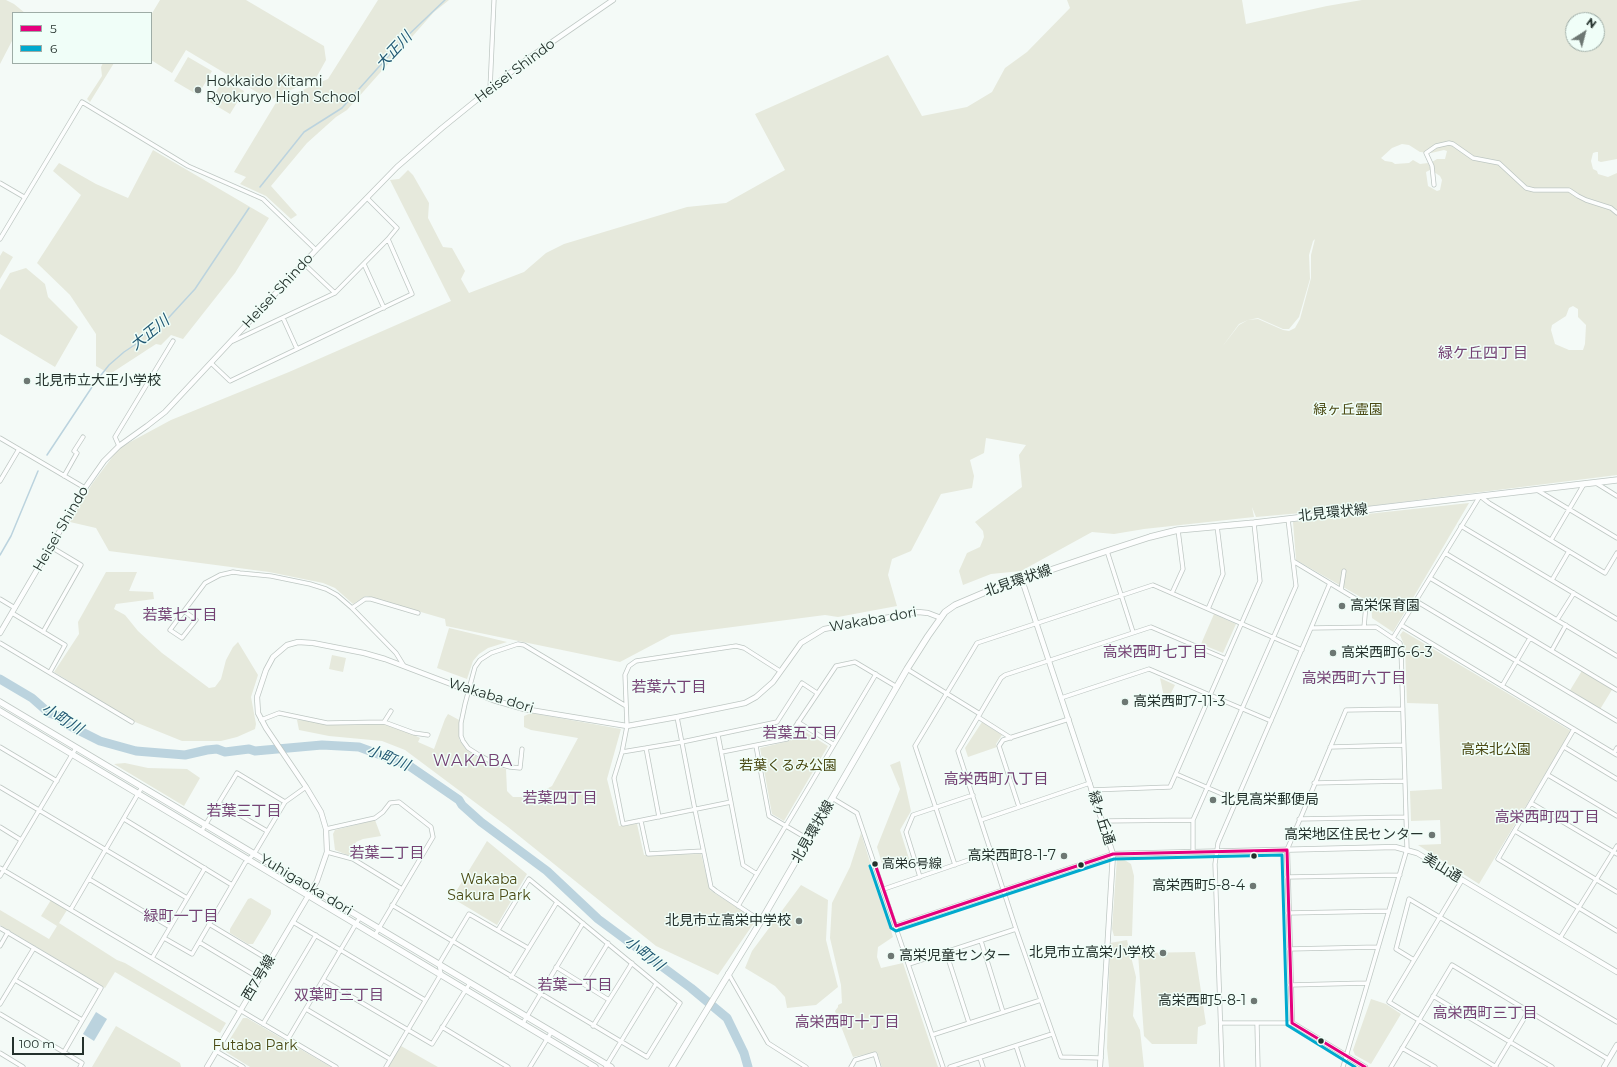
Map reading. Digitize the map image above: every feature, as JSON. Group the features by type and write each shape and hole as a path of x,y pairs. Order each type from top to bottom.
{"main road":[{"name":"北見環状線","path":"672,1067 761,920 907,669 945,612 960,602 1107,551 1150,537 1178,530 1254,523 1617,480"},
{"name":"Yuhigaoka dori","path":"0,702 254,854 357,924 523,1023 587,1065 595,1067"},
{"name":"Yuhigaoka dori","path":"0,711 247,860 360,917 608,1066"}],"street":[{"path":"490,89 494,0"},
{"name":"Heisei Shindo","path":"0,633 85,488 104,462 119,446 165,412 303,263 397,167 526,60 612,0"},
{"path":"0,239 82,102 188,166 263,199 316,250"},
{"path":"1434,185 1432,166 1426,153 1436,146 1449,143 1453,144 1473,158 1499,163 1526,188 1534,190 1569,190 1586,200 1611,208 1617,213"},
{"path":"0,183 24,197"},
{"path":"230,342 335,293 388,239 397,228 367,198"},
{"path":"211,363 230,380 412,294 388,239"},
{"path":"303,263 335,293"},
{"path":"364,264 384,308"},
{"path":"283,318 297,349"},
{"path":"119,446 115,437 173,341"},
{"path":"64,476 77,453 74,451 83,437"},
{"path":"0,438 85,488"},
{"path":"0,481 19,449"},
{"path":"1595,483 1617,496"},
{"path":"1551,540 1584,484"},
{"path":"1536,489 1617,538"},
{"path":"1393,638 1480,496 1489,503 1605,572 1617,553"},
{"path":"1193,852 1193,820 1296,586 1288,518"},
{"path":"1091,790 1170,787 1260,581 1254,523"},
{"path":"1208,609 1223,574 1217,526"},
{"path":"1461,526 1617,619"},
{"path":"1172,593 1183,569 1178,530"},
{"path":"43,632 81,565 50,547"},
{"path":"1107,551 1134,632"},
{"path":"1552,580 1569,551"},
{"path":"1445,553 1617,656"},
{"path":"1293,561 1366,605 1364,627"},
{"path":"184,611 196,620 182,638 170,630 184,611 208,581 220,575 233,572 270,576 316,585 336,595 352,608 396,653 404,667"},
{"path":"1341,590 1344,572"},
{"path":"1430,578 1617,690"},
{"name":"緑ヶ丘通","path":"1022,580 1069,719 1112,854 1100,1067"},
{"path":"1222,1067 1215,864 1218,843 1330,583"},
{"path":"955,865 915,746 977,643 1153,585 1302,650"},
{"path":"1557,620 1574,593"},
{"path":"352,608 365,599 371,598 418,613"},
{"path":"0,599 15,608"},
{"path":"1416,600 1617,722"},
{"name":"Wakaba dori","path":"311,892 319,878 327,852 326,829 321,812 306,787 260,720 256,704 266,670 273,657 287,645 298,642 312,643 364,653 385,659 468,691 524,708 627,726 745,703 756,697 773,682 801,642 824,629 918,612 928,613 941,618"},
{"path":"12,613 65,645 50,672"},
{"path":"1401,625 1615,754 1617,748"},
{"path":"1552,650 1566,625"},
{"path":"1311,628 1376,626 1400,643 1401,649 1407,849 1343,1067"},
{"path":"1101,1058 1061,1057 1016,929 958,751 1001,678 1005,675 1151,627 1226,659"},
{"path":"1502,686 1530,638"},
{"path":"0,643 132,722"},
{"path":"522,750 520,768 510,767 492,762 479,755 465,745 461,736 460,730 468,691 475,667 480,660 491,653 518,644 531,649 626,706"},
{"path":"731,802 659,818 623,824 614,778 622,752 627,726 625,675 629,666 636,661 736,646 744,648 780,671"},
{"path":"722,752 756,746 787,738 836,666 855,662 897,687"},
{"path":"907,669 947,693 1011,738"},
{"path":"1061,698 1149,669 1271,721"},
{"path":"738,906 876,674"},
{"path":"622,752 682,742 777,722 802,683 817,693"},
{"path":"1292,1023 1286,850 1346,710 1403,709"},
{"path":"384,722 391,710"},
{"path":"260,720 279,714 327,723 384,722 414,733 428,735"},
{"path":"677,717 711,887 716,892 761,920"},
{"path":"1019,807 999,746 1003,740 1069,719"},
{"path":"798,722 833,744"},
{"path":"1574,729 1498,859 1617,931"},
{"path":"718,735 743,865 757,874"},
{"path":"1330,747 1404,745"},
{"path":"756,746 769,816 808,840"},
{"path":"0,747 57,781"},
{"path":"1564,747 1617,779"},
{"path":"0,876 2,869 76,748"},
{"path":"646,748 659,818"},
{"path":"202,832 237,773 285,802"},
{"path":"1176,774 1236,800"},
{"path":"1548,775 1617,816"},
{"path":"1314,783 1405,781"},
{"path":"981,820 1090,783"},
{"path":"0,787 187,898"},
{"path":"71,909 142,787"},
{"path":"164,938 192,954 247,860 254,854 285,802 306,787"},
{"path":"920,877 906,832 913,815 973,795"},
{"path":"832,798 857,814 884,889 943,1067"},
{"path":"326,829 375,818 383,812 390,803 399,802 431,827 433,837 375,934"},
{"path":"219,803 267,831"},
{"path":"1532,803 1615,853"},
{"path":"1299,819 1406,817"},
{"path":"124,819 232,885"},
{"path":"1102,821 1193,820"},
{"path":"641,821 648,854 703,851"},
{"path":"0,827 21,840"},
{"path":"1515,830 1617,892"},
{"path":"1560,938 1615,853 1617,846"},
{"name":"美山通","path":"896,926 1112,854 1394,847 1407,849 1417,853 1617,972"},
{"path":"327,852 353,859 402,889"},
{"path":"884,889 992,852"},
{"path":"152,958 205,868"},
{"path":"2,869 336,1067"},
{"path":"1287,877 1400,875"},
{"path":"89,879 170,927"},
{"path":"392,905 540,995 647,1057 680,1002 656,984 632,962 529,879 498,930"},
{"path":"1462,880 1389,1002 1496,1067 1528,1012"},
{"name":"西7号線","path":"207,1067 311,892"},
{"path":"1414,960 1396,949 1409,899 1617,1022"},
{"path":"511,977 557,902"},
{"path":"1288,913 1389,911"},
{"path":"386,1067 440,974 439,964 469,914 528,948"},
{"path":"288,1039 360,917"},
{"path":"293,922 425,1000"},
{"path":"523,1023 583,923"},
{"path":"209,924 270,960"},
{"path":"0,928 101,988 64,1052"},
{"path":"909,964 1016,929"},
{"path":"0,946 8,932"},
{"path":"263,1024 316,935"},
{"path":"981,941 1003,1012"},
{"path":"199,942 259,978"},
{"path":"583,984 608,943"},
{"path":"0,1004 34,948"},
{"path":"1289,949 1378,948"},
{"path":"946,952 969,1023"},
{"path":"593,1026 632,962"},
{"path":"1391,1067 1452,965 1608,1059"},
{"path":"556,967 609,1000"},
{"path":"728,973 768,1043 806,1067"},
{"path":"15,980 82,1020"},
{"path":"323,980 432,1044 470,983"},
{"path":"1290,985 1367,983"},
{"path":"608,1066 656,984"},
{"path":"1433,996 1552,1067"},
{"path":"932,1035 1041,1000"},
{"path":"306,1009 390,1059"},
{"path":"0,1014 82,1063 80,1067"},
{"path":"1221,1023 1292,1023 1365,1067"},
{"path":"1257,1024 1258,1067"},
{"path":"442,1027 508,1067"},
{"path":"530,1067 552,1031"},
{"path":"950,1067 1052,1034"},
{"path":"1604,1067 1617,1045"},
{"path":"1016,1046 1022,1067"},
{"path":"1402,1048 1435,1067"},
{"path":"216,1051 243,1067"},
{"path":"0,1053 23,1067"},
{"path":"851,1067 855,1060 875,1054 879,1067"},
{"path":"980,1058 983,1067"}],"green space":[{"path":"0,0 6,0 24,12 12,12 12,41 0,64"},
{"path":"160,0 246,0 324,46 326,60 316,78 270,100 186,50 172,73 152,61 152,13"},
{"path":"378,0 449,0 434,12 347,110 336,117 307,143 271,186 297,215 291,219 266,196 240,184 246,177 234,172 277,101 328,79"},
{"name":"緑ヶ丘霊園","path":"1067,0 1242,0 1246,24 1327,6 1362,0 1617,0 1617,159 1601,162 1598,161 1598,152 1596,152 1593,153 1591,161 1593,169 1597,171 1598,174 1608,177 1617,173 1617,475 1346,509 1256,517 1252,507 1254,517 1144,529 1114,534 1092,532 1021,571 991,574 963,585 959,571 967,553 980,547 984,537 983,531 975,522 1022,487 1019,455 1026,445 986,438 984,453 970,460 974,476 972,488 941,494 911,551 892,559 888,575 897,606 838,617 825,615 671,635 620,662 446,626 445,619 366,596 353,604 335,588 323,583 269,572 109,551 96,528 70,522 92,484 119,448 171,420 289,372 451,301 390,180 399,179 408,170 413,175 429,203 428,218 443,247 452,248 465,271 461,279 469,293 524,272 546,253 564,244 687,207 726,203 785,170 755,114 888,55 922,116 967,107 992,92 1005,68 1027,52 1070,8","holes":["1402,144 1409,145 1420,152 1431,153 1444,150 1447,151 1445,159 1437,159 1432,162 1434,172 1440,176 1442,180 1440,190 1437,191 1428,186 1426,172 1430,170 1428,163 1420,164 1413,160 1409,163 1395,164 1381,158 1392,148","1315,239 1311,255 1311,278 1300,319 1295,328 1289,331 1283,330 1258,319 1248,320 1258,318 1283,329 1289,329 1299,317 1310,279 1309,255","1573,306 1578,309 1578,317 1586,325 1585,344 1583,350 1569,350 1555,344 1551,330 1552,325 1566,316 1569,308","1248,320 1239,325 1222,347 1239,324"]},
{"path":"188,57 212,71 198,95 174,81"},
{"path":"102,64 113,64 90,102 87,99 102,76 101,67"},
{"path":"224,79 244,91 230,114 210,102"},
{"path":"153,150 269,218 235,273 183,339 171,335 161,345 156,344 110,374 96,366 96,334 70,295 37,263 81,195 53,171 59,163 96,184 128,198"},
{"path":"3,251 13,257 0,279 0,256"},
{"path":"26,268 45,284 48,297 78,327 55,367 0,334 0,290 10,273"},
{"path":"1469,503 1393,632 1372,618 1371,603 1296,560 1293,522"},
{"path":"106,572 137,572 129,591 153,592 154,599 116,604 114,609 125,615 138,631 162,653 209,688 215,687 221,679 226,660 233,647 238,642 258,675 251,697 256,724 255,729 237,737 221,741 182,741 135,722 54,672 79,634 78,622"},
{"path":"1214,614 1236,624 1223,653 1201,644"},
{"path":"449,628 507,642 488,648 479,654 473,661 467,679 437,668"},
{"name":"高栄北公園","path":"1403,631 1571,731 1479,884 1418,845 1441,844 1440,820 1411,821 1410,791 1442,789 1438,704 1407,703 1405,647 1400,635"},
{"path":"332,655 346,658 343,672 329,669"},
{"path":"1583,669 1613,688 1599,711 1569,692"},
{"path":"1160,678 1175,685 1169,697 1164,697"},
{"path":"531,713 621,729 607,779 619,826 637,824 644,855 701,854 710,890 756,920 718,975 656,946 508,827 405,750 382,741 329,736 299,730 297,720 385,723 405,730 420,738 418,742 434,749 448,714 461,721 459,739 465,748 491,765 506,769 507,791 513,797 532,797 552,786 578,738 531,730 524,727 524,716"},
{"path":"982,722 1002,735 996,744 997,747 968,757 965,748"},
{"name":"若葉くるみ公園","path":"799,728 828,746 784,821 772,814 760,748 789,741"},
{"path":"900,761 911,811 900,830 910,862 884,870 877,847 900,789 890,765"},
{"path":"125,763 148,768 187,769 200,778 184,806 114,764"},
{"path":"375,820 381,836 363,839 356,842 350,856 335,850 333,834 335,830"},
{"path":"861,833 893,937 878,947 877,957 881,968 903,963 938,1067 882,1067 877,1052 853,1057 835,1011 838,1005 842,1003 841,985 830,938 832,903 850,867"},
{"name":"Wakaba Sakura Park","path":"487,841 527,874 497,925 452,898"},
{"path":"1117,858 1123,859 1131,864 1134,876 1132,936 1114,936 1112,929"},
{"path":"801,885 828,900 826,940 838,987 816,1005 787,1008 785,997 775,986 745,968 752,951"},
{"path":"251,898 271,910 271,914 253,944 248,944 230,933 230,929 248,899"},
{"path":"51,900 67,910 59,923 117,960 125,963 226,1023 220,1033 115,972 105,988 0,925 0,910 49,939 57,926 41,916"},
{"path":"1127,940 1136,977 1133,1016 1140,1030 1144,1067 1109,1067 1107,1048 1110,943"},
{"path":"1195,952 1206,1024 1198,1027 1197,1044 1152,1044 1144,1036 1138,953"},
{"path":"1371,999 1386,1004 1401,1014 1371,1064 1355,1055 1353,1050"},
{"name":"Futaba Park","path":"243,1018 247,1018 331,1067 250,1067 226,1052 225,1047"},
{"path":"116,1026 180,1063 181,1067 92,1067"},
{"path":"401,1046 429,1062 438,1067 388,1067"}],"water":[{"path":"96,1012 107,1019 94,1041 83,1034"}],"waterway":[{"name":"大正川","path":"260,187 304,132 342,108 402,41 445,0"},
{"name":"大正川","path":"47,455 94,384 109,365 136,344 141,337 161,326 195,289 249,208"},
{"name":"大正川","path":"0,555 11,536 38,471"},
{"name":"小町川","path":"0,679 32,698 49,713 58,716 68,725 100,741 136,751 185,755 217,749 225,752 249,749 255,751 322,745 359,747 408,765 459,800 462,805 481,822 547,871 598,919 691,988 727,1018 744,1053 748,1067"}],"transit line":[{"name":"5","path":"875,864 896,926 1113,854 1287,850 1292,1023 1365,1067"},
{"name":"6","path":"870,866 891,928 896,931 1114,859 1282,855 1287,1025 1355,1067"}],"place":[{"name":"Hokkaido Kitami Ryokuryo High School","path":"198,90"},
{"name":"北見市立大正小学校","path":"27,381"},
{"name":"高栄保育園","path":"1342,606"},
{"name":"高栄西町6-6-3","path":"1333,653"},
{"name":"高栄西町7-11-3","path":"1125,702"},
{"name":"北見高栄郵便局","path":"1213,800"},
{"name":"高栄地区住民センター","path":"1432,835"},
{"name":"高栄西町8-1-7","path":"1064,856"},
{"name":"高栄6号線","path":"875,864"},
{"name":"高栄西町5-8-4","path":"1253,886"},
{"name":"北見市立高栄中学校","path":"799,921"},
{"name":"北見市立高栄小学校","path":"1163,953"},
{"name":"高栄児童センター","path":"891,956"},
{"name":"高栄西町5-8-1","path":"1254,1001"}],"district":[{"name":"緑ケ丘四丁目","path":"1483,354"},
{"name":"若葉七丁目","path":"180,616"},
{"name":"高栄西町七丁目","path":"1155,653"},
{"name":"高栄西町六丁目","path":"1354,679"},
{"name":"若葉六丁目","path":"669,688"},
{"name":"若葉五丁目","path":"800,734"},
{"name":"WAKABA","path":"473,761"},
{"name":"高栄西町八丁目","path":"996,780"},
{"name":"若葉四丁目","path":"560,799"},
{"name":"若葉三丁目","path":"244,812"},
{"name":"高栄西町四丁目","path":"1547,818"},
{"name":"若葉二丁目","path":"387,854"},
{"name":"緑町一丁目","path":"181,917"},
{"name":"若葉一丁目","path":"575,986"},
{"name":"双葉町三丁目","path":"339,996"},
{"name":"高栄西町三丁目","path":"1485,1014"},
{"name":"高栄西町十丁目","path":"847,1023"}]}
